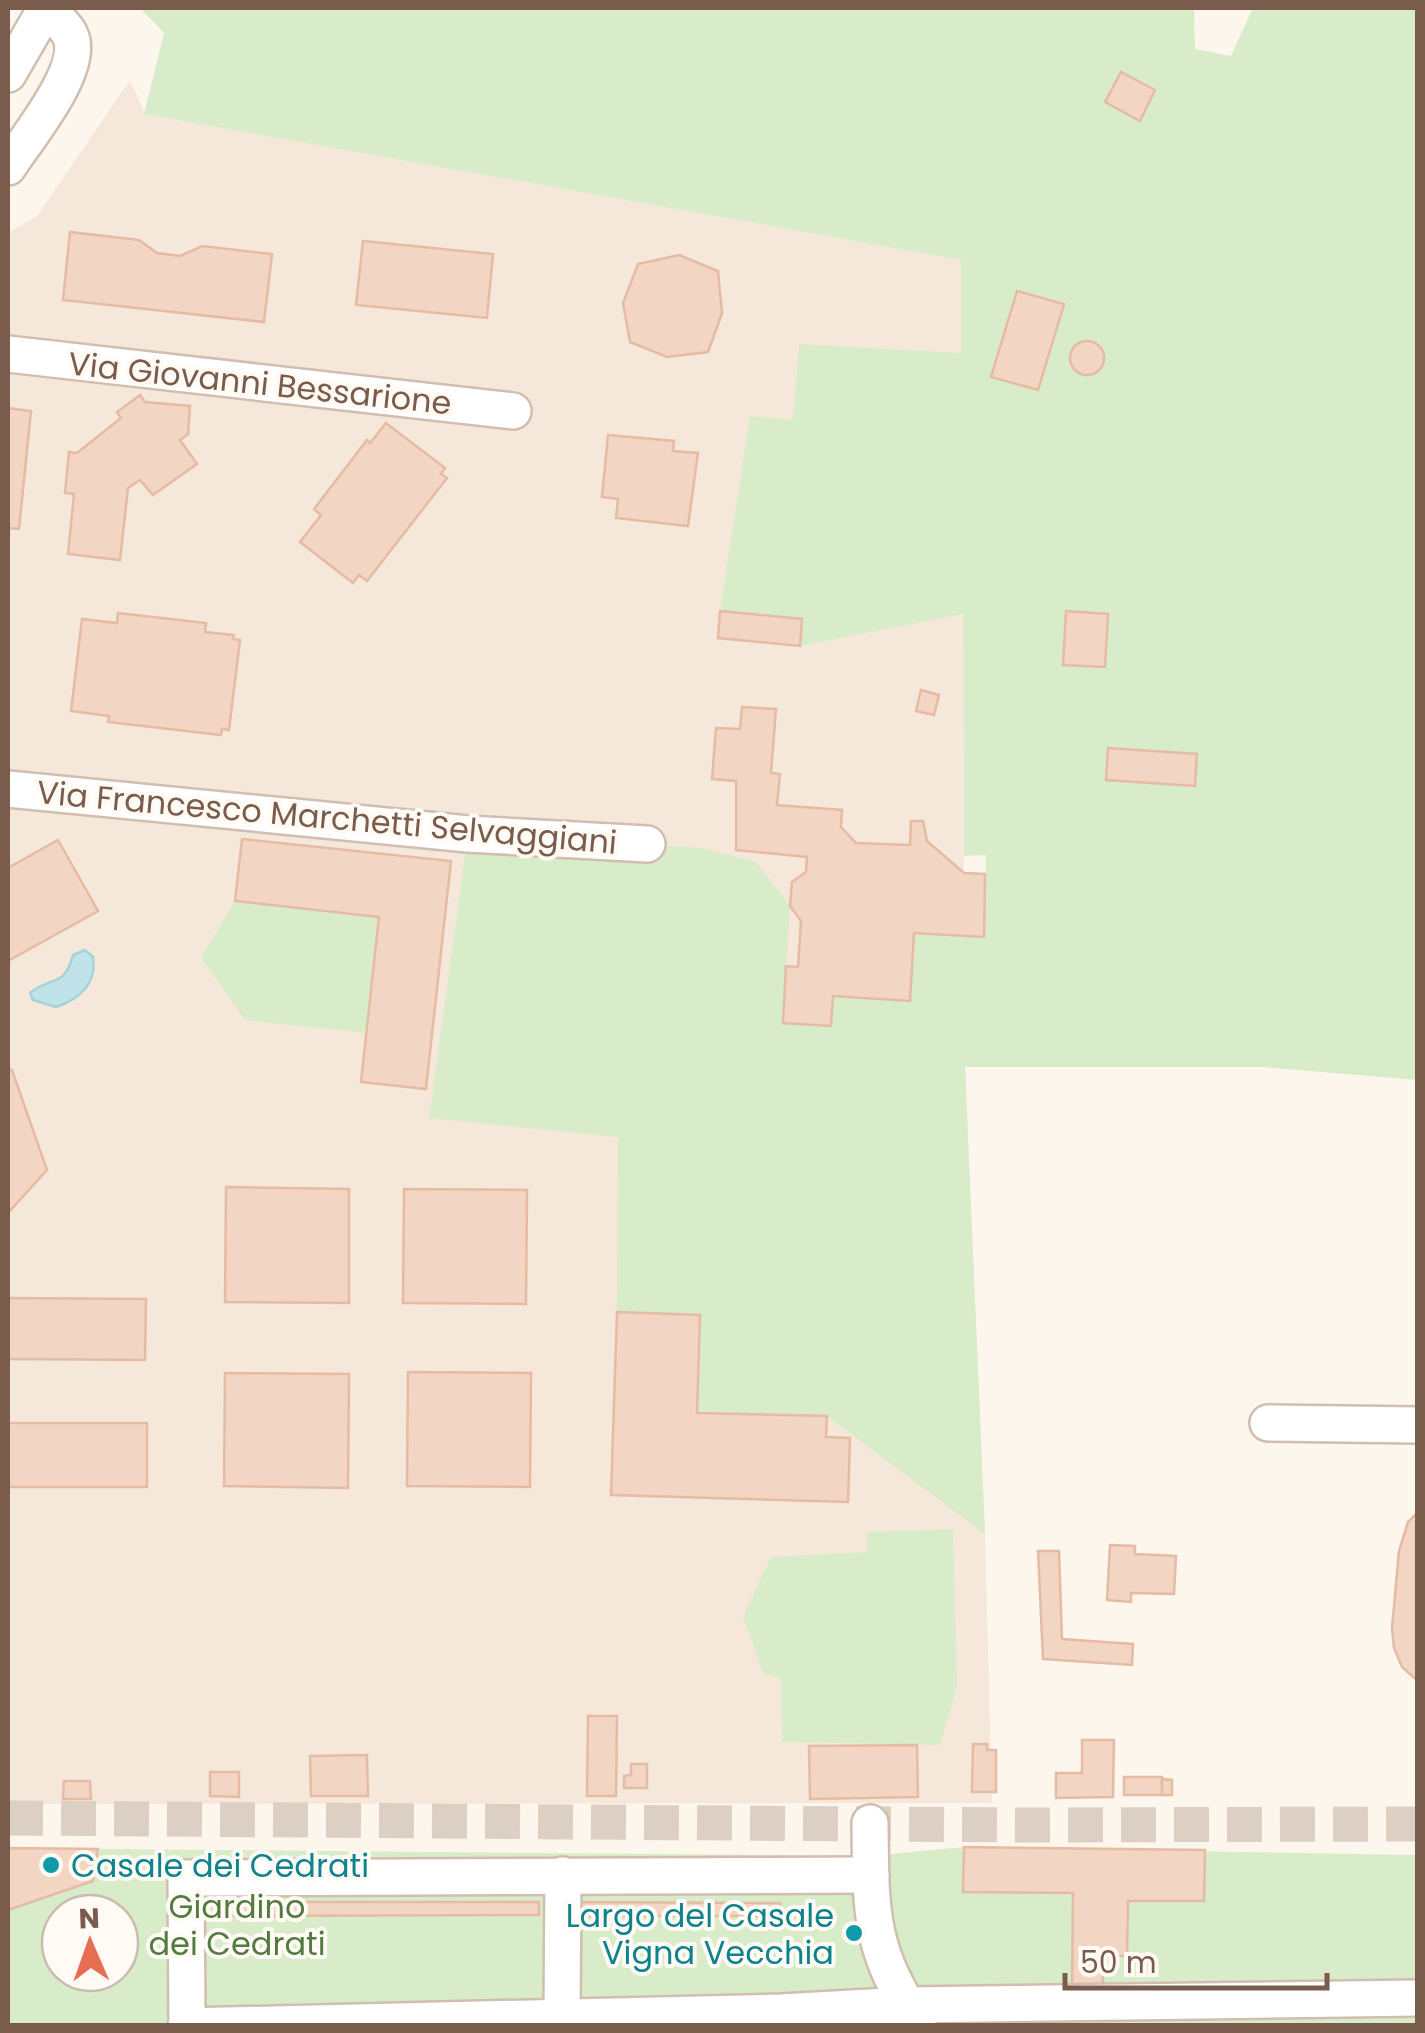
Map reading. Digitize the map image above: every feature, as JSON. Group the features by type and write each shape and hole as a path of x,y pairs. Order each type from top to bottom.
{"street":[{"path":"8,74 44,9 70,33 74,55 67,76 8,167"},
{"name":"Via Giovanni Bessarione","path":"8,354 513,411"},
{"name":"Via Francesco Marchetti Selvaggiani","path":"8,790 468,834 647,844"},
{"path":"1268,1423 1418,1425"},
{"path":"913,2015 885,1970 874,1930 871,1851 563,1875 186,1878 186,2024 787,2011 913,2015 984,2006 1418,1998"},
{"path":"562,2016 563,1875"}],"shaded area":[{"path":"130,80 145,114 961,260 965,1066 992,1803 8,1804 8,233 37,216"}],"green space":[{"path":"140,8 1194,8 1195,49 1231,56 1253,8 1417,8 1417,1080 1262,1067 965,1067 985,1534 827,1416 697,1413 700,1315 617,1312 618,1137 429,1118 468,834 702,848 756,862 790,906 783,1023 831,1026 833,996 909,1001 914,933 984,936 986,855 964,856 963,614 800,646 802,619 720,611 750,416 793,420 799,344 961,353 961,260 144,114 164,33"},
{"path":"235,901 379,917 366,1033 245,1020 201,958"},
{"path":"953,1529 957,1686 940,1745 782,1742 781,1679 763,1673 743,1616 771,1557 867,1552 867,1532"},
{"name":"Giardino dei Cedrati","path":"964,1847 1417,1855 1417,2025 8,2026 8,1848 870,1856"}],"water":[{"path":"85,950 93,957 94,966 79,995 56,1007 33,1000 30,993 61,977 73,955"}],"building":[{"path":"1121,72 1155,90 1140,121 1105,102"},
{"path":"70,232 139,240 157,253 180,256 202,246 272,254 264,322 63,300"},
{"path":"363,241 493,254 487,318 356,305"},
{"path":"679,255 718,271 722,313 708,352 667,357 630,342 623,303 638,264"},
{"path":"1017,291 1064,304 1038,390 991,377"},
{"path":"1087,341 1099,346 1104,358 1099,370 1087,375 1075,370 1070,358 1075,346"},
{"path":"140,395 145,402 190,406 188,434 180,440 197,464 153,495 140,480 128,488 120,560 68,554 74,494 65,493 69,452 77,453 121,418 117,412"},
{"path":"8,408 31,411 19,529 8,528"},
{"path":"386,423 445,468 441,474 447,478 367,581 359,575 353,583 300,542 321,515 314,509 367,440 370,443"},
{"path":"608,435 674,441 673,451 698,453 688,526 616,518 618,499 602,497"},
{"path":"720,611 802,619 800,646 718,638"},
{"path":"1066,611 1108,614 1105,667 1063,665"},
{"path":"118,613 206,623 205,632 234,635 233,639 240,640 229,730 222,729 221,735 108,722 109,716 71,711 82,619 117,623"},
{"path":"921,690 939,695 934,715 916,711"},
{"path":"742,707 776,709 771,773 780,774 777,805 842,810 841,827 856,843 910,845 911,821 923,821 927,841 964,873 985,874 984,937 914,933 910,1001 833,996 831,1026 783,1023 786,966 798,967 801,921 790,906 792,882 806,872 807,857 736,850 736,781 712,779 716,728 740,729"},
{"path":"1108,748 1197,754 1195,786 1106,780"},
{"path":"242,839 451,861 426,1089 361,1082 379,917 235,901"},
{"path":"58,840 98,911 8,961 8,868"},
{"path":"8,1069 12,1070 47,1170 8,1213"},
{"path":"226,1187 349,1189 349,1303 225,1302"},
{"path":"404,1189 527,1190 526,1304 403,1303"},
{"path":"8,1298 146,1299 145,1360 8,1359"},
{"path":"617,1312 700,1315 697,1413 827,1416 826,1437 850,1438 848,1502 611,1495"},
{"path":"408,1372 531,1373 530,1487 407,1486"},
{"path":"225,1373 349,1374 348,1488 224,1486"},
{"path":"8,1423 147,1423 147,1487 8,1487"},
{"path":"1418,1512 1418,1681 1402,1667 1394,1648 1392,1628 1399,1551 1408,1522"},
{"path":"1110,1545 1135,1546 1135,1554 1176,1556 1174,1594 1131,1593 1131,1602 1107,1600"},
{"path":"1038,1551 1059,1551 1062,1639 1133,1644 1132,1665 1043,1659"},
{"path":"588,1716 617,1716 616,1796 587,1796"},
{"path":"1082,1740 1114,1740 1113,1797 1056,1798 1056,1773 1082,1773"},
{"path":"973,1744 987,1744 987,1750 996,1750 996,1792 972,1792"},
{"path":"917,1745 918,1797 810,1799 809,1746"},
{"path":"367,1755 368,1796 311,1796 310,1756"},
{"path":"631,1764 647,1764 647,1788 624,1788 624,1776 631,1775"},
{"path":"210,1772 239,1772 239,1797 210,1796"},
{"path":"1124,1777 1162,1777 1162,1795 1124,1795"},
{"path":"1162,1779 1172,1780 1172,1795 1162,1795"},
{"path":"64,1781 90,1781 91,1799 63,1799"},
{"path":"964,1847 1205,1850 1204,1901 1128,1901 1127,1956 1103,1956 1103,1992 1072,1992 1073,1893 963,1892"},
{"name":"Casale dei Cedrati","path":"8,1848 98,1849 93,1881 58,1893 40,1893 40,1899 8,1910"},
{"path":"216,1902 539,1902 539,1915 216,1916"},
{"path":"575,1902 780,1903 780,1916 575,1916"}],"tunnel":[{"path":"8,1818 1418,1824"}],"place":[{"name":"Casale dei Cedrati","path":"51,1865"},
{"name":"Largo del Casale Vigna Vecchia","path":"854,1933"}]}
